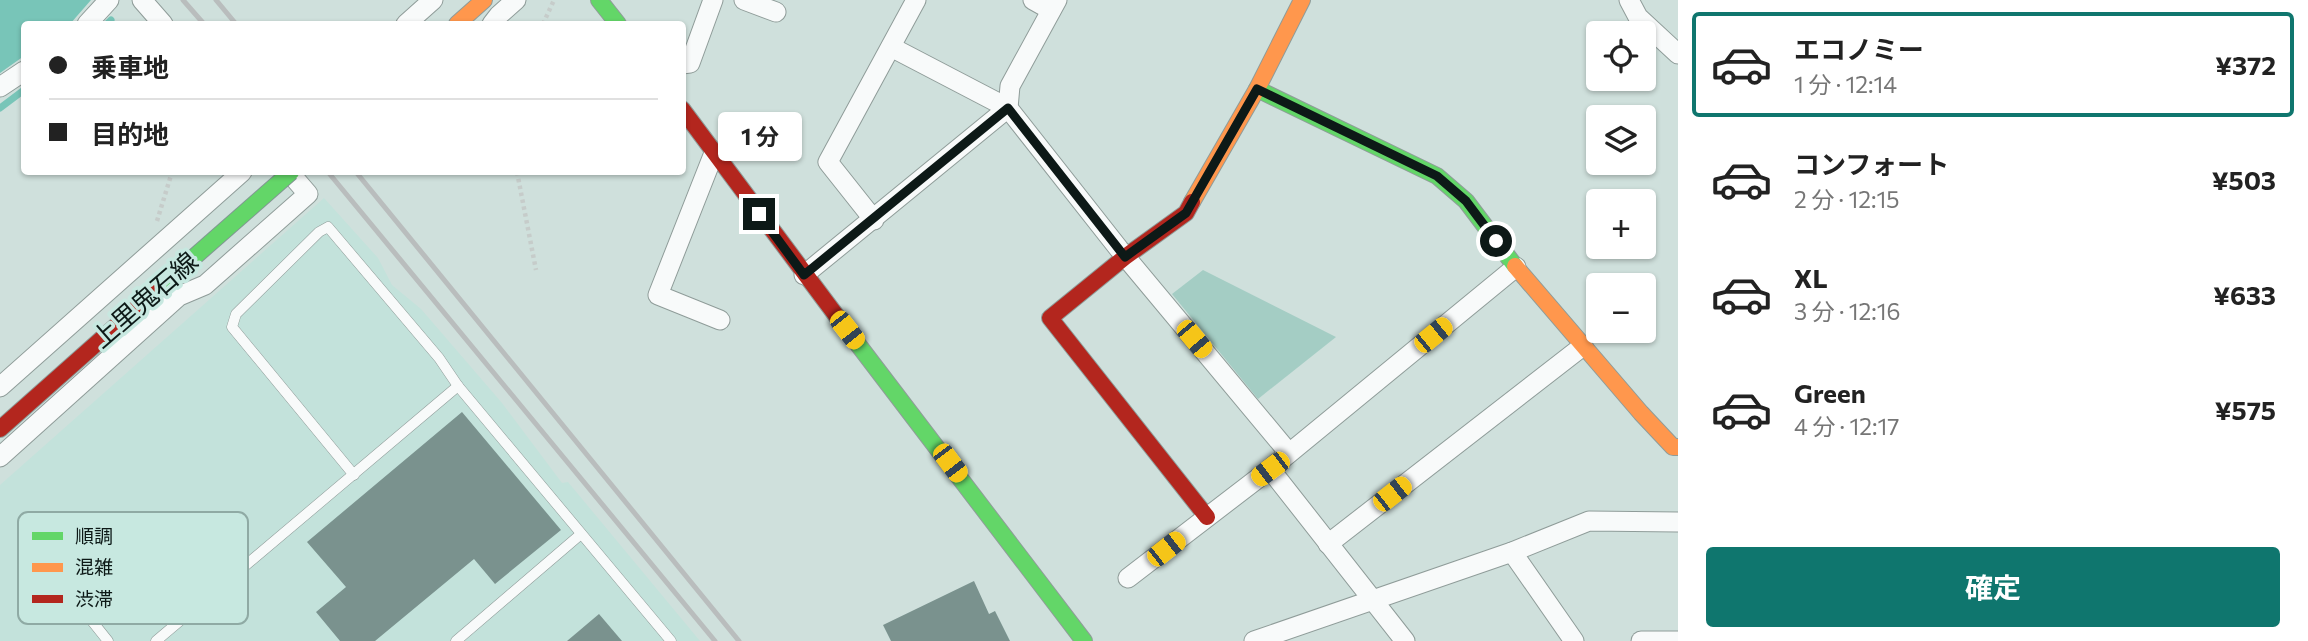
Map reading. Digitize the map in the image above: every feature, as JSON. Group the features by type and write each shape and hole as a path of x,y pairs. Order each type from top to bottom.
{"street":[{"path":"90,21 110,0"},
{"path":"142,0 160,21"},
{"path":"409,21 433,0"},
{"path":"460,21 484,0"},
{"path":"494,21 516,0"},
{"path":"599,0 616,21"},
{"path":"686,64 690,63 713,0"},
{"path":"744,0 776,12"},
{"path":"874,220 828,162 916,0"},
{"path":"804,275 1008,108 1010,86 1054,5 1033,0"},
{"path":"1207,517 1050,318 1125,257 1186,213 1257,89 1302,0"},
{"path":"1629,0 1638,17 1678,54"},
{"path":"891,47 1008,108 1125,257 1289,453"},
{"path":"0,87 21,73"},
{"path":"1257,89 1437,176 1466,201 1516,267 1583,346 1641,413 1673,447 1678,447"},
{"path":"686,114 804,275 920,423 1084,641"},
{"path":"714,153 658,295 720,320"},
{"path":"0,387 239,175"},
{"name":"上里鬼石線","path":"0,429 287,175"},
{"path":"0,457 179,296 210,281 308,194 292,175"},
{"path":"1128,578 1270,469 1516,267"},
{"path":"1328,544 1583,346"},
{"path":"1270,469 1405,641"},
{"path":"1254,641 1512,552 1589,521 1678,522"},
{"path":"1512,552 1574,641"},
{"path":"1641,641 1678,641"}],"lane":[{"path":"354,475 233,327 236,314 319,232 328,227 671,641"},
{"path":"248,564 458,386"},
{"path":"456,641 582,534"},
{"path":"95,624 108,641"},
{"path":"156,641 176,624"}],"path":[{"path":"544,21 554,0"},
{"path":"156,249 153,233 171,175"},
{"path":"518,175 536,270"}],"shaded area":[{"path":"0,0 91,0 73,21 21,21 21,58 0,73"},
{"path":"324,198 378,258 392,285 421,309 502,403 562,483 568,482 700,641 0,641 0,485"},
{"path":"1203,270 1336,337 1258,399 1172,294"}],"building":[{"path":"462,412 561,530 495,584 474,559 375,641 340,641 316,612 346,587 307,542"},
{"path":"974,581 989,614 995,611 1010,641 891,641 883,625"},
{"path":"599,614 622,641 567,641"}],"waterway":[{"path":"0,108 21,92"}],"railway":[{"path":"183,0 201,21"},
{"path":"216,0 234,21"},
{"path":"330,175 715,641"},
{"path":"358,175 739,641"}],"traffic: fast":[{"path":"599,0 616,21"},
{"path":"1257,89 1437,176 1466,201 1515,266"},
{"path":"168,280 288,175"},
{"path":"847,330 1084,641"}],"traffic: slow":[{"path":"460,21 484,0"},
{"path":"1192,202 1257,89 1302,0"},
{"path":"1515,266 1641,413 1673,447 1678,447"}],"traffic: jam":[{"path":"686,114 847,330"},
{"path":"1192,202 1186,213 1125,257 1050,318 1207,517"},
{"path":"0,429 168,280"}],"route":[{"path":"759,214 804,275 1008,108 1125,257 1186,213 1257,89 1437,176 1466,201 1496,241"}]}
